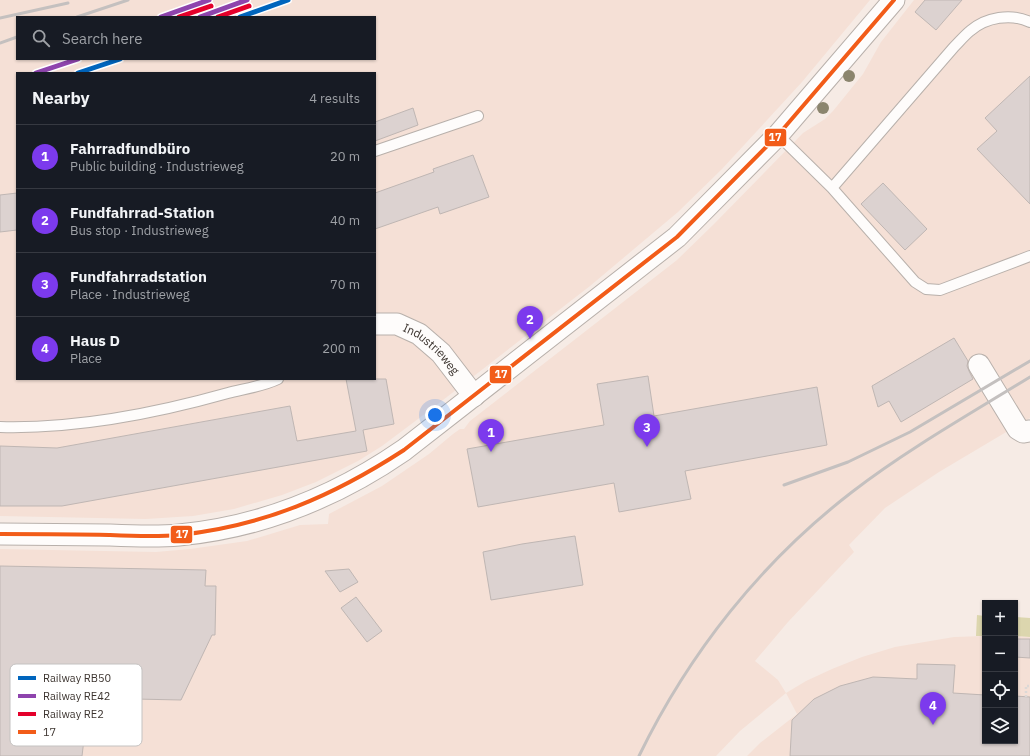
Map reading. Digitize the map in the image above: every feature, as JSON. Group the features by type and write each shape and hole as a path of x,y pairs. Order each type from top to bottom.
{"street":[{"path":"0,534 179,535 239,526 263,520 304,506 364,476 404,450 677,237 778,135 894,0"},
{"name":"Industrieweg","path":"376,324 398,324 419,334 441,353 474,396"},
{"path":"979,365 1018,429 1023,432 1030,431"}],"lane":[{"path":"832,188 954,47 971,30 988,21 1005,17 1024,19 1030,22"},
{"path":"376,151 478,116"},
{"path":"778,135 832,188 915,282 926,289 940,290 1030,256"},
{"path":"0,427 60,426 137,414 212,398 275,380"}],"path":[{"path":"1026,697 1026,686 1030,686"}],"shaded area":[{"path":"0,0 870,0 802,82 722,169 678,212 590,286 382,446 358,461 316,482 282,495 234,509 193,516 146,519 0,516"},
{"path":"914,0 1030,0 1030,418 939,472 885,508 849,545 854,552 788,622 755,661 778,680 786,693 740,731 716,756 0,756 0,549 156,552 247,541 300,525 328,524 329,514 382,486 429,454 460,429 464,429 470,421 677,260 803,133 825,119 833,111 863,74 881,42"},
{"path":"977,615 982,616 982,636 976,636"},
{"path":"1018,617 1030,618 1030,637 1018,636"},
{"path":"982,636 982,744 1018,744 1018,636 1030,637 1030,756 747,756 760,743 797,714 786,693 806,681 832,669 862,657 895,647 954,637"}],"building":[{"path":"925,0 962,0 936,30 915,12"},
{"path":"1030,76 1030,204 977,149 997,131 985,118"},
{"path":"413,108 418,125 376,141 376,122"},
{"path":"473,155 489,197 440,214 438,207 376,229 376,193 434,172 433,169"},
{"path":"883,183 927,229 905,250 861,204"},
{"path":"16,193 16,230 0,232 0,195"},
{"path":"954,338 968,361 967,366 973,379 901,422 889,401 878,407 872,386"},
{"path":"648,376 654,416 817,387 827,445 685,471 691,499 619,512 614,483 478,507 467,449 604,425 597,384"},
{"path":"386,379 394,424 363,430 367,451 62,506 0,506 0,446 57,448 290,406 297,441 356,431 346,380"},
{"path":"575,536 583,585 491,600 483,552"},
{"path":"0,566 206,570 205,586 216,586 215,635 212,635 181,700 142,699 142,664 10,664 10,746 83,746 82,756 0,756"},
{"path":"349,569 358,582 340,592 325,571"},
{"path":"356,597 382,631 367,642 341,608"},
{"path":"1018,639 1030,639 1030,658 1018,657"},
{"path":"917,664 955,665 953,693 982,695 982,744 1018,744 1018,696 1030,697 1030,756 790,756 792,720 814,699 840,686 873,677 917,679"}],"railway":[{"path":"80,16 128,0"},
{"path":"0,18 68,3"},
{"path":"0,43 16,37"},
{"path":"784,485 848,462 910,432 1030,361"},
{"path":"639,756 659,718 704,646 730,612 787,548 819,519 873,476 940,432 1030,377"}],"rail line":[{"name":"RE42","path":"164,16 209,0"},
{"name":"RE42","path":"203,16 247,0"},
{"name":"RB50","path":"243,16 288,0"},
{"name":"RE2","path":"182,16 211,6"},
{"name":"RE2","path":"221,16 249,6"},
{"name":"RE42","path":"39,72 75,60"},
{"name":"RB50","path":"81,72 117,60"}],"transit line":[{"name":"17","path":"0,534 153,536 179,535 210,531 269,516 324,495 404,450 677,237 778,135 894,0"}],"place":[{"name":"Fundfahrrad-Station","path":"530,339"},
{"name":"Fundfahrradstation","path":"647,447"},
{"name":"Fahrradfundbüro","path":"491,452"},
{"name":"Haus D","path":"933,725"}]}
